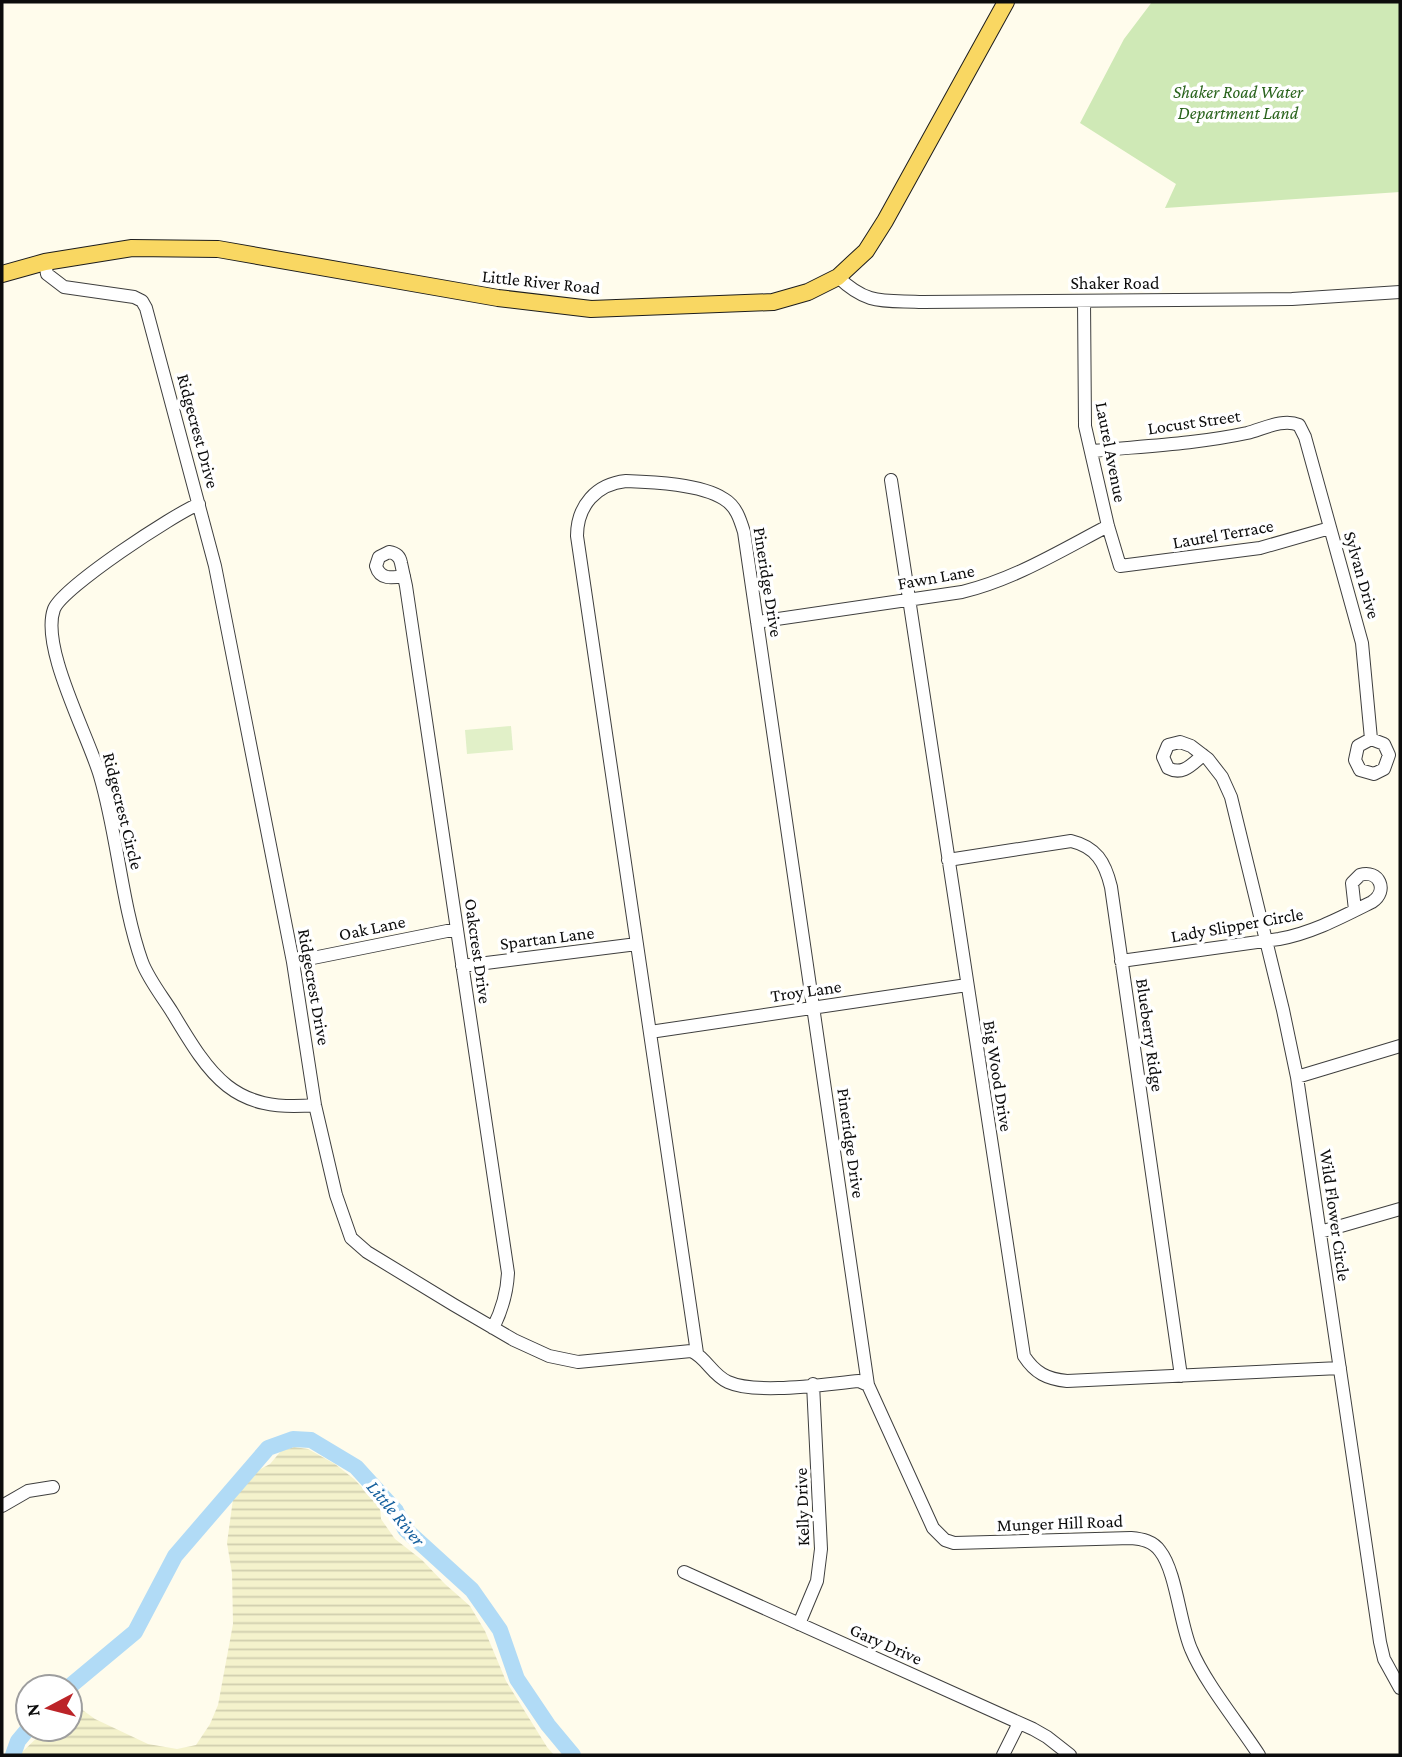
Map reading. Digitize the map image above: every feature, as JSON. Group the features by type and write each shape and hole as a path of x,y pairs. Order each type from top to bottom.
{"main road":[{"name":"Little River Road","path":"2,274 45,262 132,248 218,249 498,298 591,309 773,302 808,292 838,276 866,251 1006,2"}],"street":[{"name":"Ridgecrest Drive","path":"45,262 47,274 64,287 134,297 142,301 156,343 223,605 293,962 316,1105 336,1195 351,1238 367,1252 493,1328 549,1356 578,1362 673,1352 696,1353"},
{"name":"Shaker Road","path":"838,276 859,295 873,300 923,302 1292,299 1400,292"},
{"name":"Laurel Avenue","path":"1084,301 1085,426 1120,566"},
{"name":"Locust Street","path":"1092,451 1204,440 1284,423 1299,425"},
{"name":"Sylvan Drive","path":"1299,425 1305,437 1362,643 1371,739"},
{"name":"Big Wood Drive","path":"891,480 1024,1356 1035,1371 1045,1377 1067,1381 1340,1368"},
{"name":"Pineridge Drive","path":"696,1353 577,536 577,522 584,505 604,487 614,482 626,481 707,491 726,499 736,510 744,531 868,1385"},
{"name":"Ridgecrest Circle","path":"199,504 178,514 110,559 59,601 51,623 54,651 100,776 135,936 142,963 154,985 200,1059 226,1085 250,1099 269,1105 288,1108 316,1105"},
{"name":"Fawn Lane","path":"757,622 987,586 1037,565 1108,526"},
{"name":"Laurel Terrace","path":"1120,566 1260,548 1330,528"},
{"name":"Oakcrest Drive","path":"404,576 508,1273 508,1290 504,1305 493,1328"},
{"name":"Wild Flower Circle","path":"1203,755 1222,777 1231,797 1297,1077 1380,1642 1384,1659 1400,1688"},
{"name":"Blueberry Ridge","path":"948,860 1070,841 1088,846 1103,862 1108,874 1181,1376"},
{"name":"Lady Slipper Circle","path":"1121,961 1303,934 1355,910"},
{"name":"Oak Lane","path":"293,962 457,929"},
{"name":"Spartan Lane","path":"462,966 637,944"},
{"name":"Troy Lane","path":"650,1032 967,985"},
{"path":"1297,1077 1400,1045"},
{"path":"1320,1231 1400,1209"},
{"path":"696,1353 712,1372 730,1383 753,1388 859,1381 868,1385"},
{"name":"Kelly Drive","path":"799,1624 817,1581 821,1556 821,1510 813,1384"},
{"name":"Munger Hill Road","path":"868,1385 933,1528 945,1540 966,1544 1131,1538 1148,1541 1156,1546 1168,1568 1192,1651 1259,1755"},
{"path":"2,1506 28,1491 53,1487"},
{"name":"Gary Drive","path":"684,1572 1019,1723 1047,1737 1070,1755"},
{"path":"1003,1755 1019,1723"}],"shaded area":[{"path":"294,1447 308,1449 335,1464 354,1479 380,1506 381,1519 395,1539 422,1560 470,1606 485,1631 506,1681 554,1755 19,1755 31,1743 84,1743 84,1711 148,1744 177,1749 196,1745 210,1724 218,1705 233,1624 232,1573 227,1543 234,1492 251,1474 270,1464 281,1451"}],"green space":[{"name":"Shaker Road Water Department Land","path":"1152,2 1400,2 1400,192 1165,208 1176,184 1080,123 1124,39"},
{"path":"511,726 513,750 467,754 465,730"}],"waterway":[{"name":"Little River","path":"84,1674 135,1632 175,1556 268,1448 293,1439 311,1440 356,1467 396,1511 405,1529 472,1590 500,1630 517,1679 548,1725 573,1755"},
{"name":"Little River","path":"13,1755 17,1743"}]}
